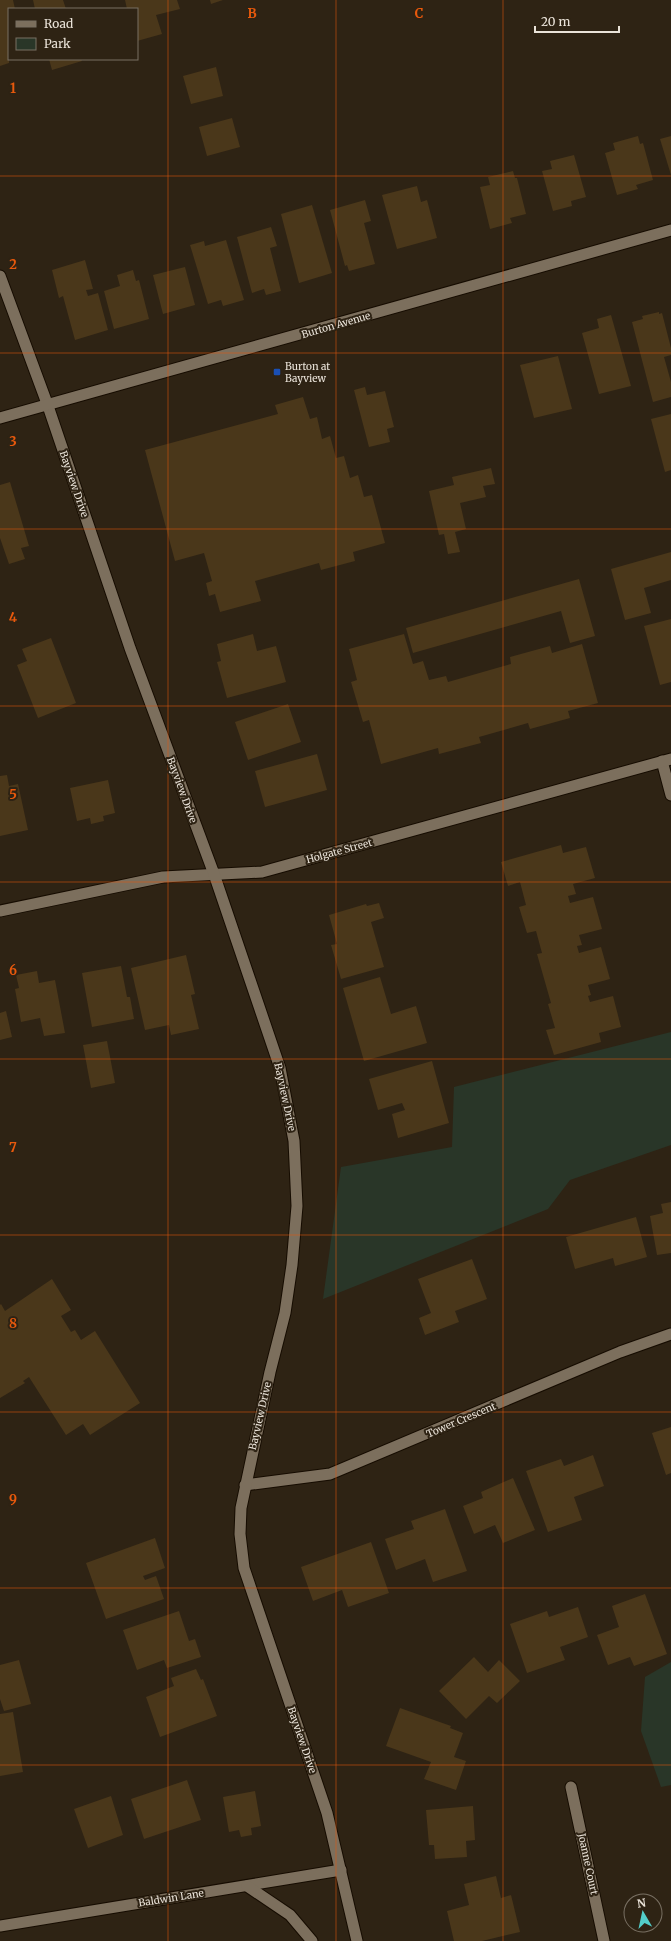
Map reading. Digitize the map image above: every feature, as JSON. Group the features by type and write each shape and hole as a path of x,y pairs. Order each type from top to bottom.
{"street":[{"name":"Burton Avenue","path":"0,418 48,406 671,230"},
{"name":"Bayview Drive","path":"0,276 48,406 130,648 214,874 280,1068 294,1141 297,1206 292,1265 285,1313 245,1484 241,1508 240,1534 244,1568 328,1813 357,1941"},
{"name":"Holgate Street","path":"0,911 163,877 262,872 667,760"},
{"path":"667,760 671,795"},
{"name":"Tower Crescent","path":"245,1484 330,1474 620,1352 671,1334"},
{"name":"Joanne Court","path":"571,1786 604,1941"},
{"name":"Baldwin Lane","path":"0,1926 341,1870"},
{"path":"247,1886 290,1916 312,1941"}],"green space":[{"path":"671,1032 671,1145 570,1180 548,1209 323,1299 341,1167 452,1147 454,1087"},
{"path":"671,1662 671,1785 661,1787 641,1731 645,1677"}],"building":[{"path":"0,0 13,0 15,8 8,8 9,63 0,66"},
{"path":"33,0 63,0 66,8 35,8"},
{"path":"125,0 177,0 180,9 156,15 162,34 138,41 138,8 127,8"},
{"path":"210,0 223,0 211,4"},
{"path":"49,60 82,61 52,70"},
{"path":"216,67 223,96 191,104 183,76"},
{"path":"232,118 240,147 207,156 199,127"},
{"path":"638,136 640,144 643,143 653,180 636,185 638,189 617,195 605,153 615,150 613,143"},
{"path":"671,136 671,175 660,139"},
{"path":"574,155 586,197 571,201 572,206 553,211 542,171 552,169 550,161"},
{"path":"513,171 515,178 517,178 526,214 510,218 512,223 490,229 480,187 490,185 488,177"},
{"path":"417,186 421,202 427,200 437,238 397,249 382,195"},
{"path":"365,200 371,221 364,223 375,264 349,271 347,265 345,266 330,210"},
{"path":"312,205 332,273 299,283 281,214"},
{"path":"271,227 277,246 270,248 281,291 266,295 264,289 252,293 237,237"},
{"path":"226,240 244,300 223,306 221,300 208,304 190,245 204,241 205,246"},
{"path":"85,260 93,289 86,290 88,296 98,293 108,330 75,340 63,296 59,298 52,270"},
{"path":"185,267 195,305 163,314 153,275"},
{"path":"133,270 136,281 139,280 149,319 114,329 104,291 120,286 117,275"},
{"path":"659,312 659,314 662,313 671,348 671,355 664,357 671,382 671,397 653,402 632,322 643,319 642,316"},
{"path":"611,315 631,386 599,394 582,333 599,328 597,319"},
{"path":"558,356 572,409 534,418 520,365"},
{"path":"365,387 367,395 385,391 394,427 387,429 390,442 369,447 354,390"},
{"path":"303,397 310,419 317,417 322,439 330,436 336,458 344,456 350,478 358,475 364,497 372,495 385,543 353,552 355,561 321,570 319,563 255,581 261,601 220,612 215,594 209,596 206,583 212,581 204,553 175,561 145,450 278,414 275,405"},
{"path":"671,414 671,470 665,472 651,419"},
{"path":"491,468 495,484 483,486 486,497 460,503 466,529 455,532 460,552 448,554 444,534 439,535 429,491 454,485 452,477"},
{"path":"10,482 29,546 21,548 25,559 9,564 0,538 0,485"},
{"path":"671,552 671,580 644,588 651,613 625,620 611,569"},
{"path":"579,579 595,636 570,643 561,611 413,653 406,628"},
{"path":"671,619 671,682 660,685 644,626"},
{"path":"253,634 257,651 276,646 286,682 227,698 217,662 221,661 217,644"},
{"path":"404,634 413,664 423,661 429,680 446,676 448,682 511,664 510,657 550,646 552,653 582,644 598,703 568,711 570,718 530,729 528,723 479,737 481,743 439,754 438,748 381,764 369,720 363,722 351,682 357,680 349,649"},
{"path":"51,638 76,703 38,718 17,665 27,661 22,649"},
{"path":"288,704 301,742 248,760 235,722"},
{"path":"317,754 327,790 265,807 255,771"},
{"path":"7,775 9,786 18,784 28,830 0,836 0,776"},
{"path":"108,780 115,813 103,816 104,821 91,824 90,818 77,821 70,788"},
{"path":"561,845 563,853 586,847 595,878 573,884 576,894 568,896 570,903 593,897 602,929 579,935 582,945 577,946 579,953 601,947 610,979 588,985 591,995 588,996 590,1002 613,996 621,1027 599,1033 601,1042 554,1055 546,1030 555,1028 548,1004 551,1003 537,954 542,953 536,931 527,933 519,907 526,905 520,882 508,886 501,862"},
{"path":"379,903 384,918 371,922 384,967 341,979 331,945 337,944 329,915 366,904 367,906"},
{"path":"186,955 195,994 191,995 199,1029 171,1035 169,1025 145,1030 131,968"},
{"path":"121,966 127,997 130,997 134,1019 92,1027 82,973"},
{"path":"37,971 39,983 55,980 65,1033 44,1036 40,1018 21,1022 15,989 19,988 16,975"},
{"path":"380,977 391,1014 416,1006 427,1043 364,1061 343,988"},
{"path":"6,1011 12,1037 0,1040 0,1013"},
{"path":"107,1041 115,1083 91,1088 83,1045"},
{"path":"432,1061 449,1123 398,1138 392,1114 405,1110 402,1103 378,1110 369,1079"},
{"path":"671,1202 671,1253 657,1255 650,1216 663,1213 661,1204"},
{"path":"636,1217 647,1257 615,1266 613,1258 575,1269 566,1237"},
{"path":"472,1259 487,1299 455,1311 459,1322 425,1335 419,1318 431,1313 418,1279"},
{"path":"52,1279 71,1310 61,1316 71,1332 75,1330 81,1340 95,1331 140,1403 90,1435 83,1424 66,1435 29,1377 23,1381 25,1383 0,1398 0,1305 1,1304 5,1311"},
{"path":"671,1427 671,1473 666,1475 652,1433"},
{"path":"593,1455 604,1486 574,1497 582,1520 548,1532 526,1471 561,1459 564,1466"},
{"path":"513,1478 535,1530 503,1543 495,1525 474,1534 463,1506 483,1498 481,1492"},
{"path":"445,1509 467,1571 433,1582 425,1559 396,1570 385,1539 414,1529 411,1521"},
{"path":"155,1538 165,1568 143,1576 145,1580 156,1576 164,1599 106,1619 86,1563"},
{"path":"371,1542 389,1593 348,1607 342,1590 313,1601 301,1567"},
{"path":"645,1594 667,1654 634,1666 630,1657 608,1665 597,1635 619,1627 612,1606"},
{"path":"578,1607 588,1637 560,1647 565,1660 527,1673 510,1624 547,1611 549,1617"},
{"path":"179,1611 189,1641 195,1639 201,1657 167,1668 164,1660 137,1670 123,1630"},
{"path":"474,1657 488,1672 499,1660 520,1681 497,1703 489,1696 466,1719 439,1691"},
{"path":"19,1660 31,1704 4,1711 0,1699 0,1665"},
{"path":"196,1669 201,1680 203,1679 217,1716 160,1737 146,1697 174,1686 171,1678"},
{"path":"400,1708 451,1726 450,1728 463,1733 454,1757 466,1761 456,1790 424,1779 431,1762 386,1746"},
{"path":"13,1712 23,1772 0,1776 0,1714"},
{"path":"187,1780 201,1820 144,1839 131,1799"},
{"path":"255,1791 261,1826 251,1828 252,1835 241,1837 239,1830 229,1832 223,1797"},
{"path":"111,1796 123,1835 88,1848 74,1809"},
{"path":"473,1806 475,1840 466,1841 467,1857 435,1859 434,1845 429,1845 426,1810"},
{"path":"496,1876 501,1898 511,1895 520,1932 482,1941 454,1941 447,1911 469,1905 464,1884"}],"place":[{"name":"Burton at Bayview","path":"277,372"}]}
